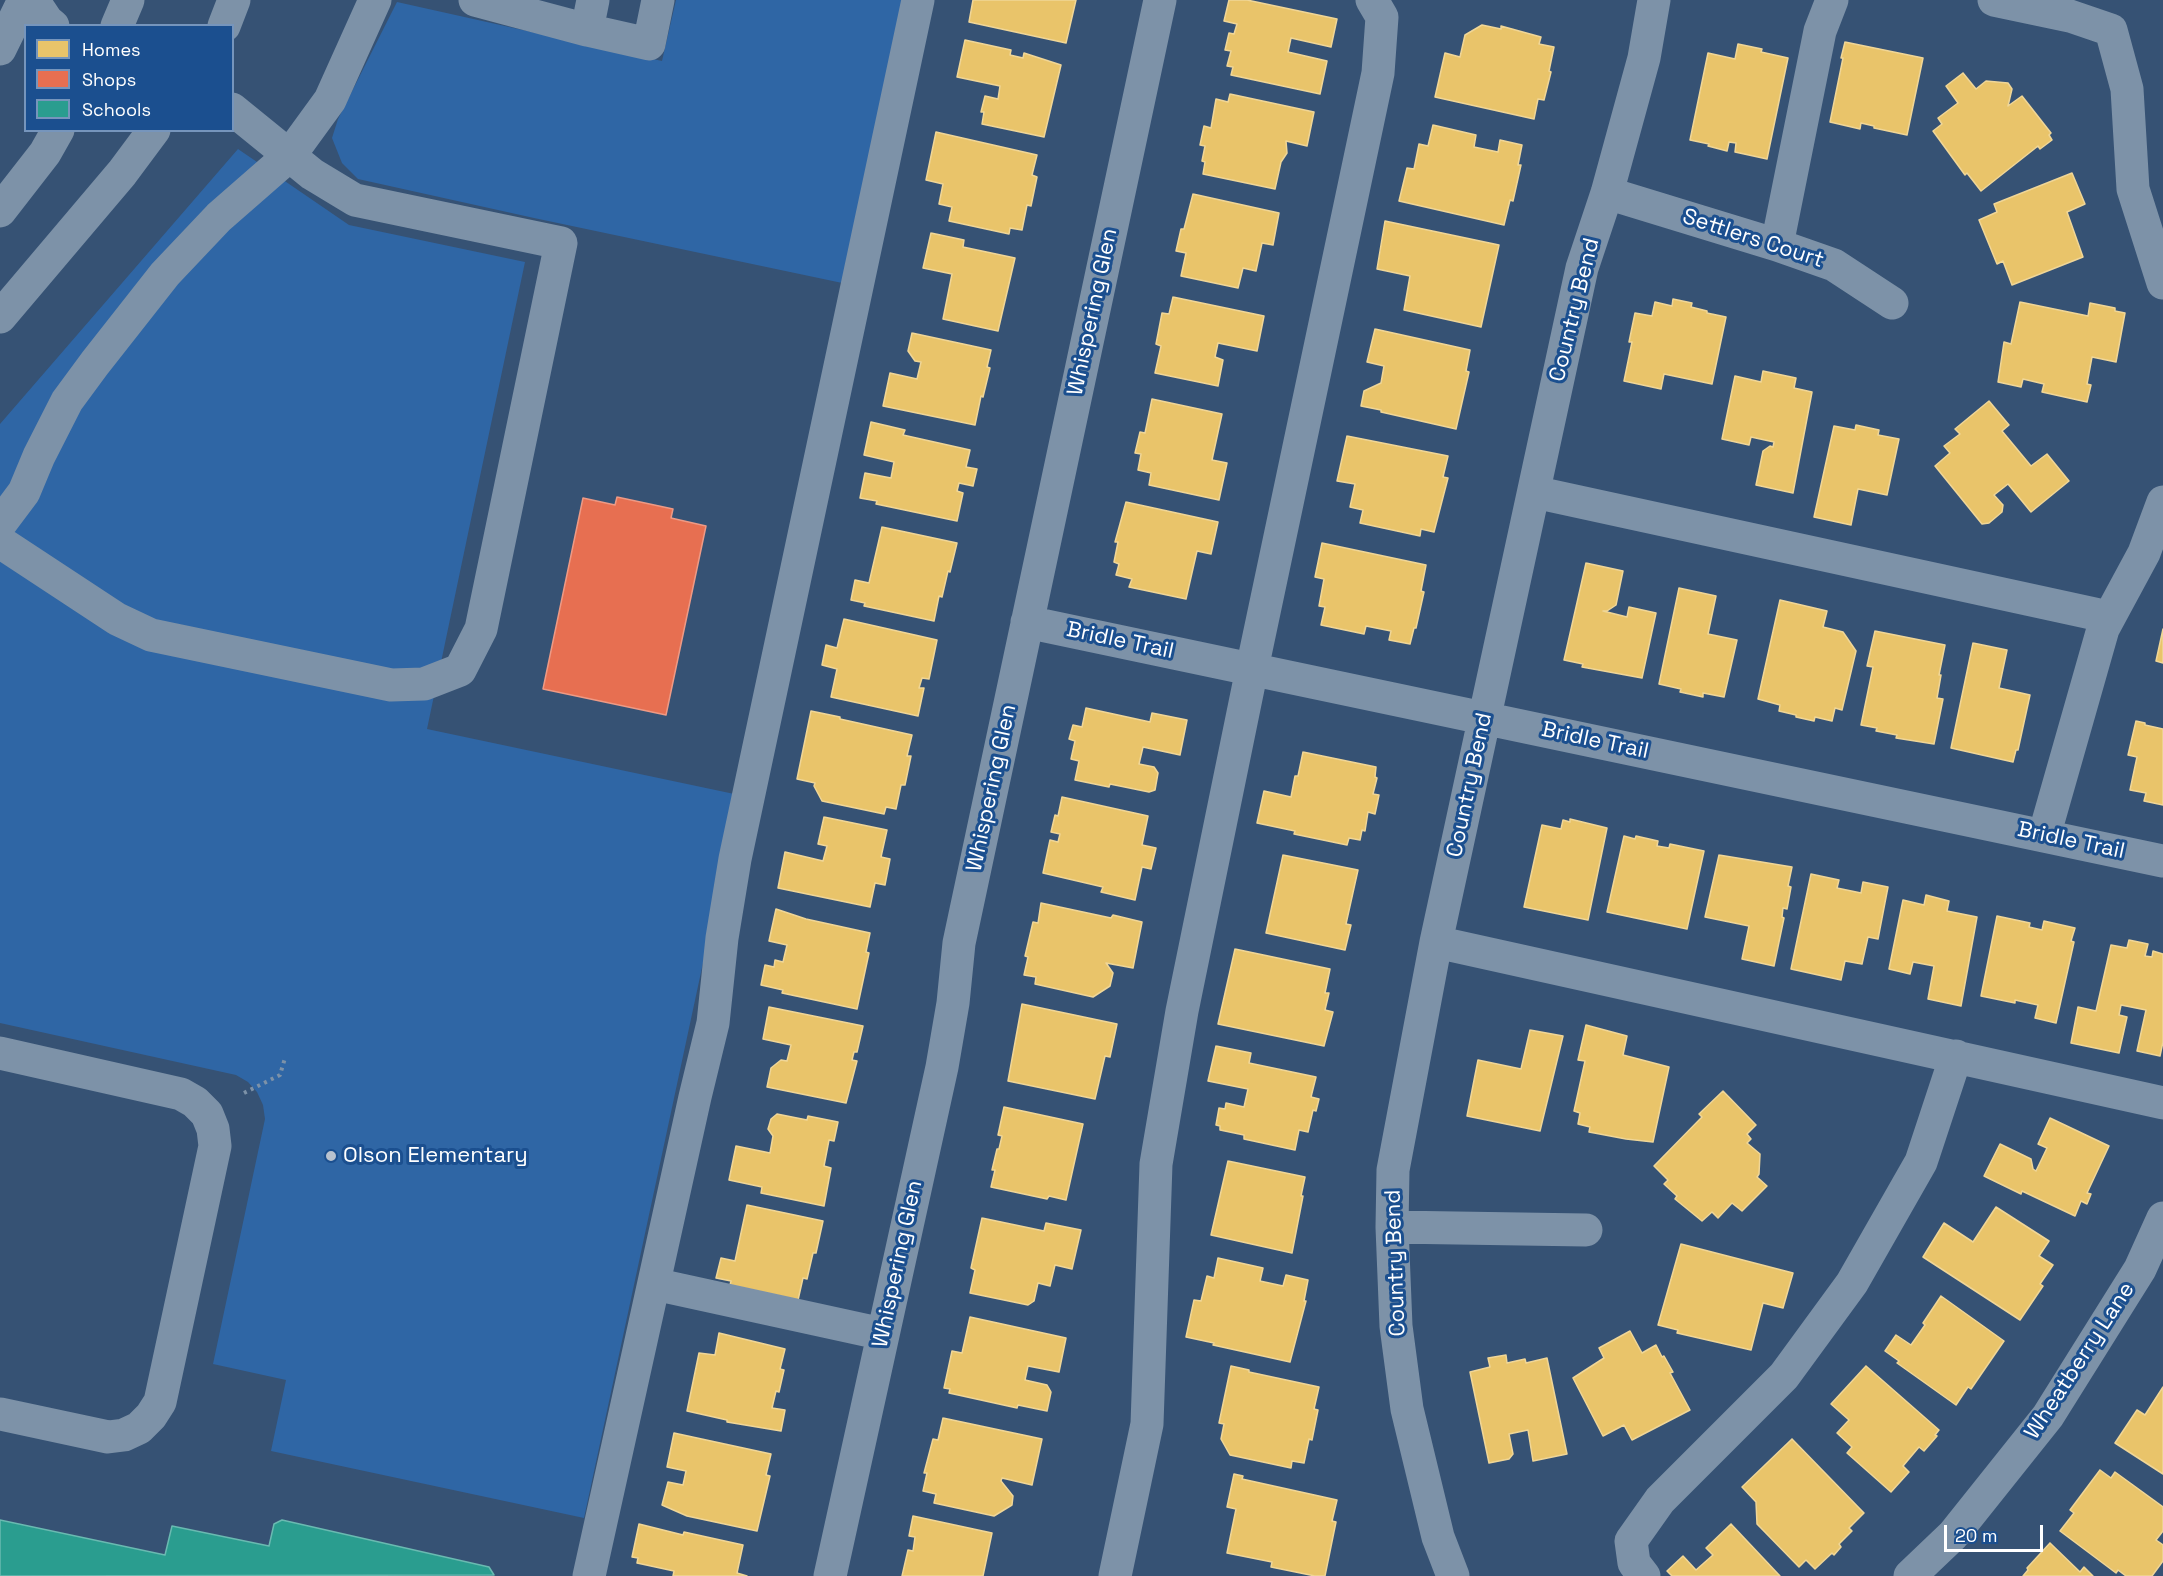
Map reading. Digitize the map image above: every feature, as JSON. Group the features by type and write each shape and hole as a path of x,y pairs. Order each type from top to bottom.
{"street":[{"path":"0,49 24,0"},
{"path":"33,0 50,24"},
{"path":"118,24 128,0"},
{"path":"225,24 234,0"},
{"path":"0,524 24,492 39,456 67,401 165,274 219,217 290,155 330,100 375,0"},
{"path":"475,0 590,15 649,44 658,0"},
{"path":"589,1576 713,1023 722,938 735,859 918,0"},
{"name":"Whispering Glen","path":"830,1576 942,1067 959,943 1160,0"},
{"path":"1115,1576 1147,1424 1156,1164 1182,1011 1378,73 1382,17 1372,0"},
{"name":"Country Bend","path":"1453,1576 1438,1537 1407,1409 1396,1326 1392,1227 1393,1170 1436,942 1582,268 1644,58 1654,0"},
{"path":"1777,245 1820,31 1832,0"},
{"path":"1994,0 2070,16 2111,30 2127,89 2133,189 2163,283"},
{"path":"0,542 117,619 151,635 391,685 424,684 460,669 481,629 561,243 355,200 312,174 234,111"},
{"path":"0,212 45,153 56,132"},
{"path":"0,317 122,173 153,132"},
{"name":"Settlers Court","path":"1606,193 1777,245 1834,265 1892,303"},
{"path":"1534,492 2109,617"},
{"path":"2044,836 2103,629 2144,553 2163,502"},
{"name":"Bridle Trail","path":"1027,622 2163,861"},
{"path":"1436,942 2163,1103"},
{"path":"0,1053 181,1094 195,1102 207,1114 213,1129 215,1146 160,1402 151,1416 139,1428 124,1435 108,1437 0,1414"},
{"path":"1644,1576 1634,1563 1631,1541 1660,1500 1784,1376 1852,1283 1921,1162 1956,1056"},
{"name":"Wheatberry Lane","path":"1910,1576 1953,1535 2048,1416 2140,1269 2163,1218"},
{"path":"1392,1227 1586,1230"},
{"path":"654,1284 883,1334"}],"path":[{"path":"244,1093 280,1075 285,1058"}],"shaded area":[{"path":"676,0 908,0 847,284 358,179 342,163 332,138 338,119 397,2 662,61"},
{"name":"Olson Elementary","path":"238,149 349,225 525,262 427,729 739,795 584,1518 271,1451 286,1380 213,1364 265,1119 263,1105 257,1092 248,1082 236,1075 0,1023 0,424"}],"building: Homes":[{"path":"973,0 1076,0 1066,43 969,22"},
{"path":"1229,0 1247,0 1337,19 1331,47 1291,38 1288,52 1327,61 1320,94 1231,75 1233,67 1227,66 1231,51 1225,50 1229,33 1234,34 1237,24 1224,21"},
{"path":"1482,25 1501,29 1501,26 1541,37 1539,44 1554,47 1544,100 1538,99 1534,119 1435,97 1445,53 1460,57 1465,35"},
{"path":"965,40 1011,50 1010,55 1023,58 1024,53 1061,65 1044,137 982,124 984,112 981,112 985,96 998,99 1000,86 957,77"},
{"path":"1845,42 1923,58 1907,135 1861,123 1860,129 1830,122"},
{"path":"1738,44 1788,58 1767,159 1735,152 1736,143 1729,142 1727,151 1690,140 1708,53 1735,59"},
{"path":"1963,73 1976,89 1986,81 2008,83 2012,89 2008,106 2022,96 2051,133 2049,135 2052,140 2040,149 2038,146 1981,191 1967,173 1965,175 1933,131 1942,124 1938,118 1958,103 1946,86"},
{"path":"1230,94 1314,112 1307,146 1286,141 1287,153 1281,162 1275,189 1203,174 1205,162 1202,161 1205,146 1200,145 1204,126 1211,128 1216,99 1228,102"},
{"path":"1433,125 1476,135 1474,147 1498,152 1500,140 1522,145 1518,165 1521,165 1513,201 1510,200 1504,225 1399,201 1407,168 1414,169 1419,144 1428,146"},
{"path":"936,132 1037,155 1032,175 1037,177 1031,206 1027,205 1022,230 1010,228 1009,234 949,221 952,207 939,204 943,184 926,180"},
{"path":"2072,173 2085,204 2067,212 2083,257 2012,285 2003,261 1997,264 1979,220 1997,212 1994,204"},
{"path":"1193,194 1279,213 1273,245 1262,243 1256,271 1243,268 1238,288 1181,276 1186,253 1176,251"},
{"path":"1385,221 1499,245 1481,327 1404,310 1410,276 1377,269"},
{"path":"931,233 964,240 963,247 1015,258 998,331 943,319 952,274 923,268"},
{"path":"1173,297 1264,316 1257,351 1218,343 1215,357 1223,360 1218,386 1155,373 1161,346 1156,344 1162,313 1169,314"},
{"path":"1673,299 1692,303 1691,307 1707,311 1707,313 1726,317 1712,384 1664,374 1661,389 1624,381 1635,313 1652,316 1655,302 1672,306"},
{"path":"2020,302 2088,316 2090,303 2115,308 2115,311 2125,313 2116,362 2092,357 2087,384 2091,385 2087,402 2042,392 2044,384 2023,379 2021,387 1998,382 2004,342 2011,344"},
{"path":"1375,329 1470,350 1466,371 1469,372 1456,429 1361,406 1364,391 1381,383 1384,366 1367,362"},
{"path":"912,333 991,350 987,367 990,368 975,425 883,406 890,373 917,379 921,362 915,361 908,351"},
{"path":"1763,371 1796,378 1794,388 1812,392 1793,493 1756,485 1763,451 1770,446 1773,447 1774,442 1751,437 1749,445 1722,439 1735,376 1761,382"},
{"path":"1152,399 1222,414 1212,460 1227,463 1219,500 1149,485 1151,473 1138,470 1141,454 1135,453 1140,432 1145,433"},
{"path":"1989,401 2009,425 2002,431 2031,466 2047,454 2069,481 2031,512 2008,484 1994,495 2003,505 2002,512 1989,523 1982,524 1935,466 1950,453 1944,446 1960,434 1955,429"},
{"path":"871,422 905,430 903,435 970,450 966,467 977,469 973,486 959,483 957,491 963,493 957,521 876,504 877,501 860,498 865,473 891,478 894,462 864,455"},
{"path":"1856,425 1879,430 1878,435 1899,439 1887,495 1858,489 1851,525 1814,517 1834,426 1855,430"},
{"path":"1347,436 1448,456 1443,477 1448,478 1434,532 1421,529 1420,536 1360,523 1363,510 1350,507 1355,484 1337,481"},
{"path":"1126,502 1218,522 1211,554 1197,551 1186,599 1129,587 1132,579 1116,575 1119,564 1114,562 1118,542 1115,542"},
{"path":"882,527 957,543 942,597 939,596 934,621 864,606 865,603 851,600 855,580 869,583"},
{"path":"1322,543 1426,565 1421,591 1424,592 1410,644 1389,640 1391,631 1366,626 1364,634 1321,625 1325,607 1319,606 1324,579 1315,577"},
{"path":"1586,563 1623,571 1616,605 1603,611 1627,617 1629,607 1656,613 1642,678 1582,667 1583,664 1564,660"},
{"path":"1679,588 1716,596 1708,634 1737,640 1724,697 1703,693 1703,697 1659,684"},
{"path":"1780,600 1827,611 1823,627 1843,632 1856,651 1842,710 1835,708 1832,721 1815,717 1814,721 1796,717 1796,715 1779,711 1780,705 1758,699"},
{"path":"844,619 937,640 929,679 922,678 919,688 924,688 918,716 831,697 837,669 822,665 826,645 837,648"},
{"path":"2163,629 2163,663 2156,661"},
{"path":"1875,631 1945,645 1937,698 1943,699 1934,744 1896,738 1897,735 1861,725 1873,667 1867,666"},
{"path":"1973,643 2007,650 1999,688 2030,695 2018,750 2016,750 2013,762 1951,748"},
{"path":"1086,708 1150,722 1152,713 1187,720 1180,755 1143,747 1139,764 1154,767 1158,773 1155,790 1149,792 1110,784 1109,787 1075,780 1079,761 1071,759 1075,741 1069,739 1073,725 1082,727"},
{"path":"811,711 912,735 907,756 911,756 905,785 901,785 896,809 886,807 884,814 822,801 814,786 815,783 797,779"},
{"path":"2136,721 2163,729 2163,805 2144,801 2146,793 2130,790 2137,757 2128,755"},
{"path":"1303,752 1376,767 1375,777 1377,778 1373,794 1379,795 1375,814 1368,812 1365,831 1362,830 1360,840 1349,838 1347,845 1294,834 1295,831 1257,823 1264,791 1291,797"},
{"path":"1062,797 1148,816 1142,845 1156,848 1151,869 1142,867 1135,900 1101,892 1103,887 1043,873 1050,840 1058,842 1060,834 1051,832 1055,815 1058,816"},
{"path":"824,817 887,830 881,857 890,859 885,885 875,883 870,907 778,888 785,852 823,861 827,846 818,844"},
{"path":"1570,819 1607,828 1588,920 1524,907 1542,825 1561,829 1563,820 1570,822"},
{"path":"1624,836 1658,841 1657,846 1669,848 1670,844 1704,851 1687,929 1607,912"},
{"path":"1283,855 1358,870 1346,924 1351,925 1345,950 1266,933"},
{"path":"1719,855 1792,867 1787,909 1783,908 1782,917 1784,918 1774,966 1742,959 1749,926 1705,917"},
{"path":"1811,874 1839,880 1837,888 1861,893 1863,882 1888,887 1878,939 1868,937 1862,964 1845,961 1841,980 1791,969"},
{"path":"1926,895 1949,901 1947,911 1977,917 1961,1006 1928,999 1934,966 1913,962 1910,974 1889,969 1903,900 1924,905"},
{"path":"1041,903 1111,918 1113,915 1142,922 1133,968 1106,963 1113,973 1110,986 1093,997 1035,984 1036,977 1024,975 1028,957 1025,956 1033,922 1038,923"},
{"path":"776,909 806,919 870,933 866,952 869,953 857,1009 782,993 783,990 761,985 765,965 774,967 775,960 783,962 787,945 769,941"},
{"path":"1997,916 2030,923 2029,927 2042,930 2044,921 2075,928 2056,1023 2035,1018 2038,1005 1981,996"},
{"path":"2129,940 2148,944 2145,956 2152,957 2153,951 2163,954 2163,1042 2160,1056 2137,1051 2146,1010 2121,1005 2119,1015 2127,1017 2119,1053 2071,1043 2078,1007 2096,1011 2111,945 2127,948"},
{"path":"1235,949 1330,969 1325,993 1329,993 1325,1010 1333,1012 1324,1046 1218,1024"},
{"path":"1022,1004 1117,1024 1110,1057 1105,1056 1095,1099 1008,1081"},
{"path":"769,1007 863,1026 857,1052 854,1052 852,1060 857,1061 846,1103 767,1087 771,1068 781,1060 787,1061 791,1045 763,1039"},
{"path":"1586,1025 1627,1036 1623,1055 1669,1067 1653,1142 1589,1132 1590,1127 1578,1124 1580,1113 1574,1111 1585,1061 1578,1060"},
{"path":"1530,1030 1563,1036 1540,1131 1467,1116 1478,1060 1521,1069"},
{"path":"1216,1046 1251,1053 1249,1063 1316,1077 1311,1097 1319,1099 1316,1111 1313,1110 1308,1132 1299,1130 1295,1150 1244,1139 1244,1135 1220,1130 1220,1126 1216,1125 1219,1108 1225,1109 1226,1103 1244,1107 1248,1089 1208,1081"},
{"path":"1723,1091 1756,1125 1747,1134 1751,1139 1747,1143 1760,1154 1757,1177 1767,1186 1742,1211 1732,1203 1718,1218 1712,1212 1702,1221 1675,1199 1677,1196 1664,1184 1668,1180 1654,1166 1702,1117 1699,1114"},
{"path":"1004,1107 1083,1124 1066,1200 1049,1196 1047,1199 991,1187 995,1170 992,1170 1002,1136 998,1135"},
{"path":"777,1114 807,1120 808,1116 838,1122 834,1141 829,1140 824,1166 831,1168 824,1206 761,1193 762,1187 729,1180 736,1146 770,1153 773,1136 768,1129 771,1119"},
{"path":"2050,1118 2109,1146 2087,1193 2091,1194 2087,1204 2081,1201 2075,1216 1984,1176 2000,1144 2031,1159 2033,1169 2036,1171 2047,1148 2038,1144"},
{"path":"1228,1161 1305,1177 1292,1253 1211,1235"},
{"path":"747,1205 823,1221 816,1253 813,1253 807,1279 803,1278 798,1300 730,1285 731,1281 716,1278 721,1258 735,1261"},
{"path":"1996,1207 2049,1241 2039,1256 2053,1265 2040,1284 2043,1286 2020,1320 1923,1257 1944,1223 1973,1242"},
{"path":"982,1218 1044,1231 1046,1223 1081,1230 1072,1269 1055,1265 1050,1286 1038,1283 1034,1301 1028,1305 970,1293 975,1270 971,1268"},
{"path":"1681,1244 1793,1273 1783,1308 1763,1303 1751,1350 1677,1333 1678,1330 1658,1325"},
{"path":"1218,1258 1263,1268 1260,1281 1283,1286 1286,1275 1308,1280 1304,1301 1306,1301 1290,1362 1186,1337 1194,1300 1201,1301 1207,1276 1214,1278"},
{"path":"1941,1296 2004,1341 1971,1389 1968,1387 1956,1405 1897,1363 1899,1361 1885,1351 1896,1335 1911,1345"},
{"path":"970,1317 1066,1338 1059,1372 1028,1366 1025,1380 1047,1385 1051,1392 1047,1411 1018,1405 1017,1408 949,1393 950,1389 944,1388 952,1351 962,1353"},
{"path":"1630,1331 1642,1353 1656,1345 1673,1372 1670,1373 1690,1410 1632,1440 1624,1425 1603,1436 1573,1378 1604,1358 1599,1348"},
{"path":"719,1333 785,1349 780,1369 784,1370 779,1392 776,1391 772,1408 785,1410 781,1431 727,1422 727,1420 687,1411 699,1353 715,1355"},
{"path":"1506,1355 1507,1363 1525,1359 1526,1363 1547,1358 1567,1454 1533,1461 1528,1430 1509,1434 1513,1454 1509,1459 1489,1463 1470,1372 1490,1367 1488,1358"},
{"path":"1231,1366 1319,1387 1314,1409 1318,1410 1312,1440 1309,1439 1304,1463 1292,1461 1291,1468 1230,1455 1221,1439 1224,1424 1219,1423"},
{"path":"1866,1366 1939,1430 1935,1435 1937,1436 1924,1451 1919,1447 1903,1466 1909,1472 1891,1492 1847,1453 1852,1447 1837,1433 1849,1420 1831,1404"},
{"path":"2163,1387 2163,1474 2115,1443 2137,1410 2145,1415"},
{"path":"943,1418 1042,1439 1032,1485 1002,1478 1001,1481 1013,1496 1012,1505 994,1516 934,1503 936,1494 923,1491 927,1473 924,1473 933,1439 938,1440"},
{"path":"674,1433 771,1454 766,1475 770,1476 757,1531 687,1516 662,1505 668,1482 683,1485 686,1471 667,1467"},
{"path":"1792,1439 1864,1513 1849,1528 1852,1531 1839,1544 1841,1547 1834,1555 1832,1553 1815,1569 1806,1560 1799,1567 1757,1524 1756,1502 1742,1487"},
{"path":"2100,1470 2111,1478 2115,1472 2163,1507 2163,1531 2156,1540 2163,1545 2163,1561 2152,1576 2126,1576 2118,1570 2116,1573 2060,1531 2074,1513 2070,1510"},
{"path":"1234,1474 1243,1476 1242,1479 1337,1500 1332,1521 1336,1522 1325,1576 1271,1567 1272,1562 1227,1553 1236,1509 1227,1507"},
{"path":"913,1516 992,1533 983,1576 902,1576 908,1550 913,1551 915,1537 909,1536"},
{"path":"639,1524 683,1535 684,1532 743,1545 737,1573 747,1576 673,1576 674,1571 637,1563 638,1558 632,1557"},
{"path":"1731,1524 1780,1576 1672,1576 1667,1571 1683,1556 1696,1570 1713,1555 1706,1548"},
{"path":"2050,1543 2080,1572 2084,1567 2093,1576 2023,1576 2027,1568"}],"building: Shops":[{"path":"617,497 673,509 671,518 706,526 666,715 543,689 583,498 615,505"}],"building: Schools":[{"path":"0,1520 165,1555 172,1526 269,1546 274,1524 282,1520 489,1567 494,1575 0,1576"}],"place":[{"name":"Olson Elementary","path":"331,1156"}]}
